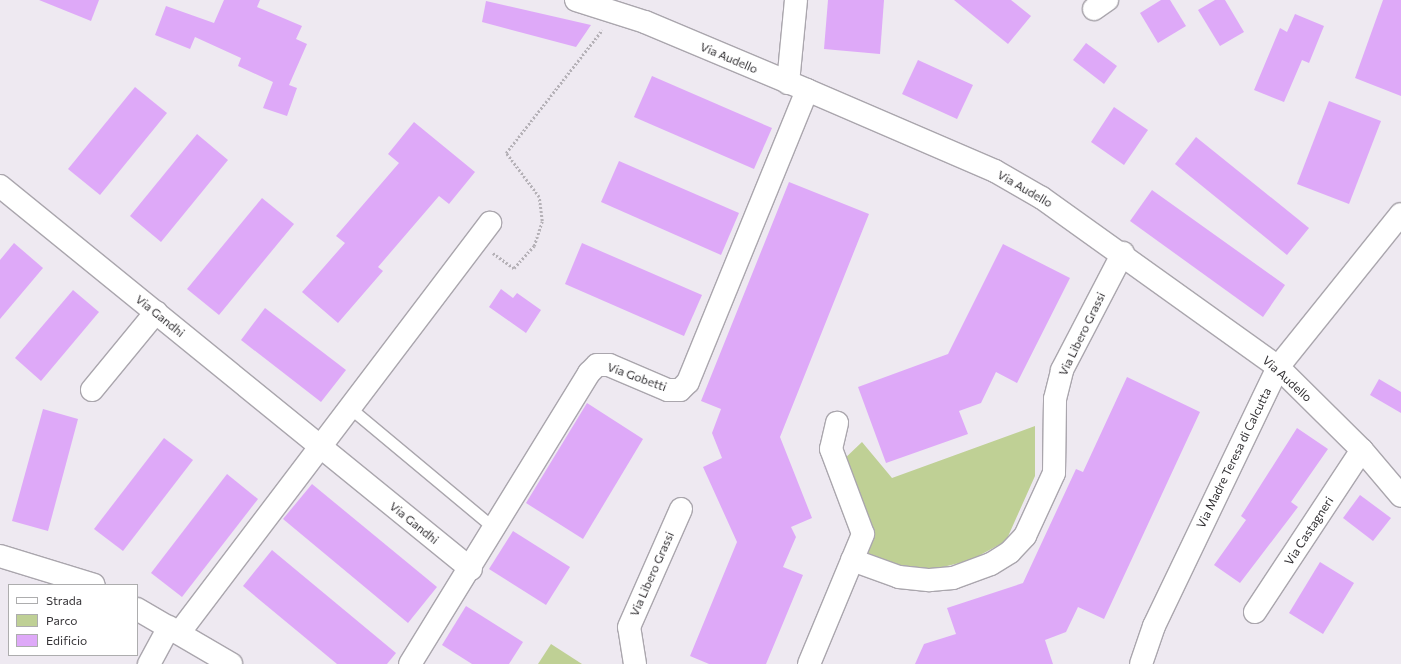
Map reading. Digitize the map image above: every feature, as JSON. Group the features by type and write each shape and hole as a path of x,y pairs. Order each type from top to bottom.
{"street":[{"name":"Via Audello","path":"576,0 616,12 797,86 995,171 1042,198 1123,253 1278,367 1362,450 1401,496"},
{"path":"796,0 797,86"},
{"name":"Via Gobetti","path":"410,664 471,569 589,373 597,365 609,365 668,390 680,390 688,382 797,86"},
{"name":"Via Gandhi","path":"0,186 471,569"},
{"name":"Via Madre Teresa di Calcutta","path":"1142,664 1154,626 1278,367 1401,214"},
{"path":"149,664 174,630 321,447 490,224"},
{"name":"Via Libero Grassi","path":"852,560 899,577 930,580 953,578 991,564 1010,552 1025,536 1054,473 1055,399 1062,370 1123,253"},
{"path":"92,390 156,312"},
{"path":"809,664 863,534 831,448 837,423"},
{"name":"Via Castagneri","path":"1255,612 1362,450"},
{"name":"Via Libero Grassi","path":"636,664 629,627 681,509"},
{"path":"0,556 91,584"},
{"path":"138,610 230,664"}],"lane":[{"path":"350,408 495,529"}],"path":[{"path":"477,241 514,268 534,246 542,221 539,197 506,153 616,12"}],"green space":[{"path":"1035,426 1035,476 1006,541 971,560 935,569 899,565 866,554 841,462 862,442 892,478"},
{"path":"551,644 582,664 538,664"}],"building":[{"path":"39,0 99,0 91,21"},
{"path":"224,0 260,0 257,7 302,26 296,39 307,44 289,85 297,88 287,116 263,108 273,82 238,66 241,58 195,37 190,49 155,35 166,6 214,23"},
{"path":"828,0 884,0 880,54 824,49"},
{"path":"954,0 1011,0 1031,16 1008,44"},
{"path":"1161,0 1170,0 1186,26 1158,43 1140,13"},
{"path":"1215,0 1225,0 1244,32 1220,46 1198,10"},
{"path":"1383,0 1401,0 1401,96 1355,78"},
{"path":"486,1 591,25 576,47 482,22"},
{"path":"1295,14 1324,26 1309,63 1302,60 1284,102 1254,90 1280,28 1287,32"},
{"path":"1086,43 1117,66 1104,84 1073,60"},
{"path":"918,60 973,85 957,119 902,94"},
{"path":"652,76 772,128 754,169 634,117"},
{"path":"135,87 167,113 100,195 68,169"},
{"path":"1329,101 1381,121 1349,204 1297,184"},
{"path":"1114,107 1148,130 1124,165 1091,142"},
{"path":"414,122 475,172 449,204 439,196 378,267 383,271 338,323 302,292 345,243 336,236 399,163 388,154"},
{"path":"197,134 228,160 161,242 130,216"},
{"path":"1196,137 1309,228 1287,255 1175,164"},
{"path":"619,161 739,213 721,255 601,202"},
{"path":"789,182 869,214 780,437 812,518 791,527 796,537 783,567 803,575 766,664 709,664 690,656 737,542 703,467 722,458 712,433 721,409 701,401"},
{"path":"1152,190 1285,285 1263,317 1130,221"},
{"path":"262,198 294,224 219,315 187,289"},
{"path":"14,243 43,268 0,319 0,260"},
{"path":"582,243 702,295 684,336 565,284"},
{"path":"1003,244 1070,278 1017,383 996,372 981,403 959,411 968,434 886,463 858,387 948,354"},
{"path":"501,289 513,298 517,293 541,310 526,333 489,307"},
{"path":"73,290 99,312 41,381 15,358"},
{"path":"265,308 346,370 321,402 241,340"},
{"path":"1127,377 1200,412 1104,619 1078,607 1066,632 1045,640 1053,664 915,664 924,644 956,634 947,608 1023,583 1076,469 1083,472"},
{"path":"1379,379 1401,392 1401,413 1370,395"},
{"path":"587,403 643,439 583,539 526,503"},
{"path":"43,409 78,419 48,531 12,521"},
{"path":"1297,428 1328,449 1291,502 1298,507 1240,583 1214,565 1246,520 1241,516"},
{"path":"164,438 193,460 123,551 94,529"},
{"path":"227,474 258,499 182,597 151,573"},
{"path":"312,484 437,587 408,623 283,519"},
{"path":"1360,495 1391,518 1373,541 1343,518"},
{"path":"513,531 570,567 546,605 489,569"},
{"path":"272,550 396,653 387,664 337,664 243,586"},
{"path":"1320,562 1354,583 1323,634 1289,613"},
{"path":"466,606 523,642 509,664 472,664 442,645"}]}
